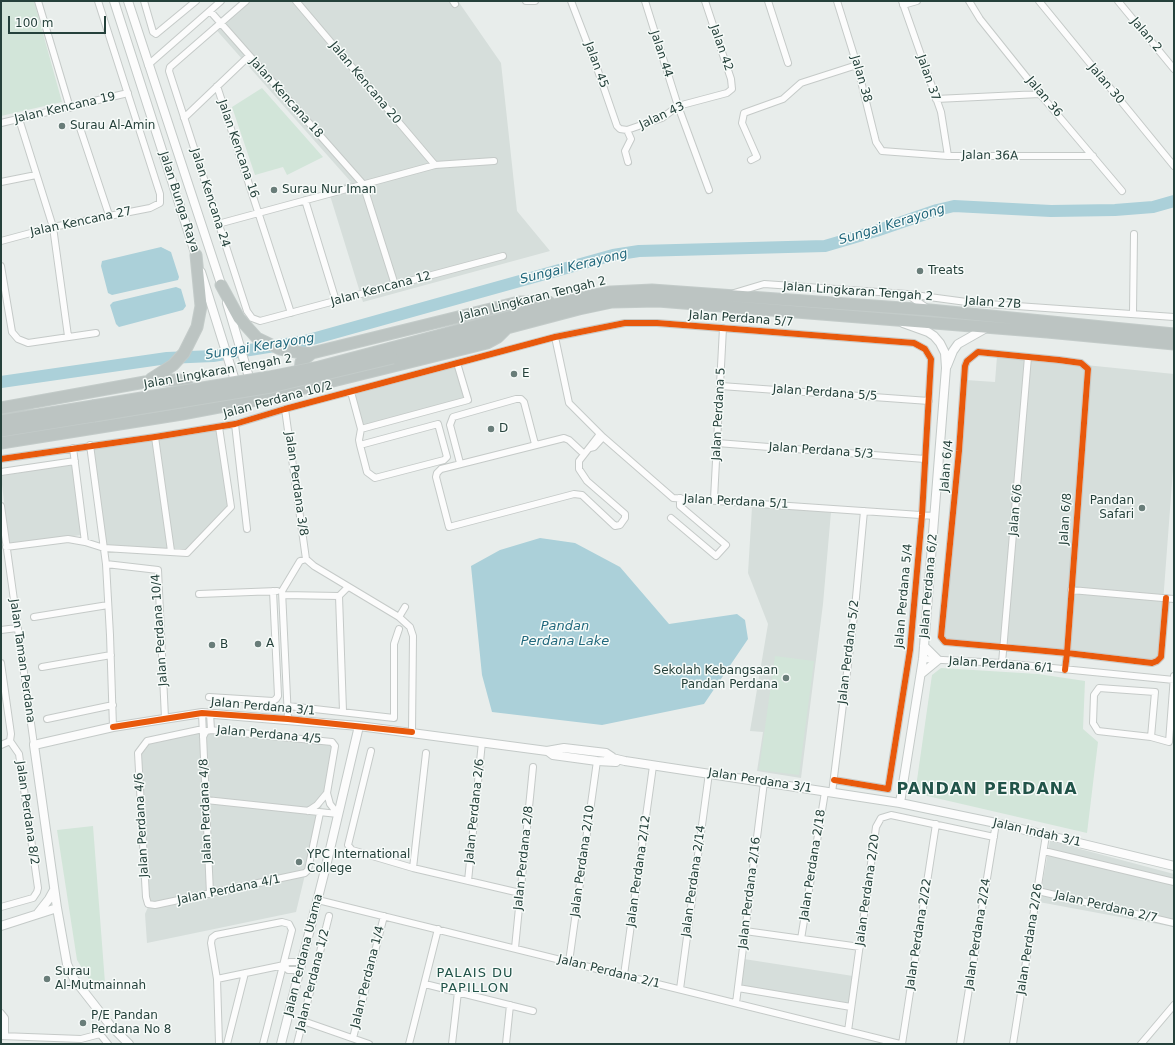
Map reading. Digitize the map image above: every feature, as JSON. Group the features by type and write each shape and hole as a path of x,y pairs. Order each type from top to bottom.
{"highway":[{"path":"145,382 159,376 173,365 192,339 197,328 201,306 196,255"},
{"path":"221,285 239,318 257,338 280,349 307,353 519,302 567,301"},
{"name":"Jalan Lingkaran Tengah 2","path":"392,353 567,301 611,292 652,290 930,310 1174,334"},
{"name":"Jalan Lingkaran Tengah 2","path":"1,431 93,411 392,353 508,327 579,308 612,302 658,301 988,327 1174,344"},
{"path":"1,443 182,414 256,400 487,343 498,337 508,327"},
{"path":"307,353 301,362 300,372 302,378 306,382 317,386"},
{"path":"1,408 145,382 180,380 187,384 191,394 190,406 182,414"},
{"name":"Jalan Lingkaran Tengah 2","path":"1,421 93,411"}],"street":[{"path":"38,1 70,108"},
{"path":"98,1 128,93"},
{"name":"Jalan Bunga Raya","path":"114,1 222,336 242,403"},
{"name":"Jalan Bunga Raya","path":"128,1 237,333 256,400"},
{"path":"144,1 153,32 156,34 196,1"},
{"path":"148,65 221,1"},
{"path":"221,23 246,1"},
{"name":"Jalan Kencana 20","path":"296,1 435,166"},
{"path":"526,1 535,1"},
{"name":"Jalan 45","path":"571,1 617,126 620,129"},
{"name":"Jalan 44","path":"645,1 678,106 709,190"},
{"name":"Jalan 42","path":"705,1 731,79 732,90 727,93"},
{"path":"768,1 788,63"},
{"name":"Jalan 38","path":"837,1 857,64 876,142 879,149 888,153"},
{"path":"902,3 917,1"},
{"name":"Jalan 36","path":"969,1 980,19 1040,94 1122,191"},
{"name":"Jalan 30","path":"1039,1 1174,166"},
{"name":"Jalan 2","path":"1118,1 1174,69"},
{"name":"Jalan 37","path":"902,3 944,124 948,156"},
{"name":"Jalan Kencana 18","path":"210,11 363,184"},
{"name":"Jalan Kencana 24","path":"221,23 169,68 247,311 252,318 260,321"},
{"path":"184,118 249,56"},
{"path":"752,160 757,157 742,123 744,113 783,99 801,83 857,64"},
{"name":"Jalan Kencana 16","path":"217,86 291,313"},
{"name":"Jalan Kencana 19","path":"1,123 70,108 128,93"},
{"name":"Jalan Kencana 27","path":"1,241 53,227 150,208 160,203 160,194 128,93"},
{"name":"Jalan 43","path":"620,129 627,130 666,116 678,106 727,93"},
{"path":"936,99 1040,94"},
{"path":"19,120 53,227 68,336"},
{"path":"80,128 109,215"},
{"path":"627,130 631,139 625,150 628,162"},
{"name":"Jalan 36A","path":"888,153 948,156 1093,156"},
{"path":"218,224 363,184 435,166 494,161"},
{"path":"1,182 36,175"},
{"path":"363,184 395,285"},
{"path":"305,200 336,301"},
{"path":"1133,313 1134,234"},
{"name":"Jalan Kencana 12","path":"260,321 336,301 360,292 395,285 503,256"},
{"path":"1,266 12,332 18,339 28,342 96,333"},
{"name":"Jalan 27B","path":"728,296 764,284 907,294 974,303 1174,317"},
{"path":"907,294 930,310"},
{"name":"Jalan Perdana 6/2","path":"890,319 928,332 934,336 940,343 944,353 946,368 923,659 900,803"},
{"name":"Jalan Perdana 5/7","path":"554,336 625,324 657,323 914,343 925,349"},
{"name":"Jalan Perdana 6/2","path":"946,368 953,351 958,344 988,327"},
{"name":"Jalan Perdana 5","path":"714,499 723,328"},
{"name":"Jalan Perdana 10/2","path":"1,459 235,424 554,336"},
{"name":"Jalan Perdana 5/1","path":"554,336 569,403 602,436 673,498 714,499 935,516"},
{"name":"Jalan Perdana 5/4","path":"834,780 888,789 910,650 922,515 931,360 925,349"},
{"name":"Jalan 6/4","path":"1002,648 945,642 941,636 959,451 965,366 978,352 983,351 1081,363 1088,370"},
{"name":"Jalan 6/6","path":"1002,663 1002,648 1021,453 1028,357"},
{"path":"361,429 468,400 457,363"},
{"name":"Jalan 6/8","path":"1065,670 1088,370"},
{"name":"Jalan Perdana 5/5","path":"720,386 929,401"},
{"path":"351,392 361,429 359,440 360,445 367,472 375,478 444,460 447,453 438,424 360,445"},
{"path":"460,464 450,425 453,417 516,399 521,399 524,402 535,444"},
{"name":"Jalan Perdana 3/8","path":"285,409 306,559"},
{"path":"235,424 247,529"},
{"path":"6,547 68,539 85,542 104,548 187,552 231,507 219,427"},
{"path":"584,454 569,440 564,438 535,444 441,469 436,477 449,527 574,494 582,495 615,526 620,525 625,518 625,514 582,475 578,464 584,454 590,448 594,447 602,436"},
{"path":"155,437 171,551"},
{"name":"Jalan Perdana 5/3","path":"717,443 925,458"},
{"path":"90,445 106,564 113,727"},
{"path":"72,448 85,542"},
{"path":"1,472 75,462"},
{"path":"671,518 716,556 726,545 680,506 680,498"},
{"path":"684,510 688,506 688,499"},
{"name":"Jalan Taman Perdana","path":"1,506 34,745"},
{"name":"Jalan Perdana 5/2","path":"829,792 834,780 855,608 864,511"},
{"path":"288,719 282,593 300,561 306,559 314,566 399,617 410,627 413,636 412,732"},
{"name":"Jalan Perdana 10/4","path":"106,564 158,570 165,718"},
{"path":"343,711 339,596 348,587"},
{"path":"1071,590 1174,599"},
{"path":"199,594 273,591 282,593 339,596"},
{"path":"209,697 273,701 278,696 273,591"},
{"path":"1002,648 1067,653 1152,663 1158,661 1161,657 1166,598"},
{"path":"34,617 108,605"},
{"path":"399,617 405,608"},
{"path":"1,630 17,628"},
{"path":"288,706 343,711 394,718 394,644 399,629"},
{"path":"920,674 927,667 938,660 924,646"},
{"path":"42,667 111,655"},
{"name":"Jalan Perdana 6/1","path":"923,659 1002,663 1174,680"},
{"path":"1,663 11,734 10,741 1,745"},
{"path":"1151,737 1155,692 1099,688 1094,695 1093,723 1098,731 1151,737 1169,742 1174,676"},
{"path":"47,719 112,705"},
{"path":"206,713 211,730"},
{"name":"Jalan Perdana 3/1","path":"34,745 113,727 206,713 359,726 550,751 564,748 606,752 612,757 621,761 709,773 900,803"},
{"name":"Jalan Perdana 4/8","path":"206,713 203,736 210,894"},
{"name":"Jalan Perdana Utama","path":"281,1044 318,900 359,726"},
{"name":"Jalan Perdana 4/5","path":"142,747 147,741 203,730"},
{"name":"Jalan Perdana 4/5","path":"203,736 206,731 211,730 332,742 335,746 327,793"},
{"name":"Jalan Perdana 8/2","path":"1,907 33,898 38,888 19,754 10,741"},
{"name":"Jalan Perdana 2/6","path":"468,881 482,742"},
{"path":"34,745 66,963 70,971 110,1024 129,1044"},
{"name":"Jalan Perdana 4/6","path":"142,747 138,753 138,761 146,897 148,904"},
{"path":"371,751 348,845 352,850 413,868 520,894"},
{"name":"Jalan Perdana 3/1","path":"550,751 553,755 597,761 621,761"},
{"path":"413,868 426,753"},
{"name":"Jalan Perdana 2/10","path":"569,962 597,761"},
{"name":"Jalan Perdana 2/12","path":"624,975 653,766"},
{"name":"Jalan Perdana 2/8","path":"515,948 533,767"},
{"name":"Jalan Perdana 2/14","path":"680,989 709,773"},
{"name":"Jalan Perdana 2/16","path":"736,1003 764,782"},
{"name":"Jalan Perdana 2/18","path":"802,939 829,792"},
{"path":"327,793 330,804 338,814"},
{"path":"308,811 317,805 327,793"},
{"path":"206,800 338,814"},
{"name":"Jalan Indah 3/1","path":"900,803 996,823 1174,866"},
{"name":"Jalan Perdana 4/1","path":"148,904 155,905 300,875 308,870 320,812"},
{"name":"Jalan Perdana 2/20","path":"848,1031 876,827 881,818 891,815 994,837"},
{"name":"Jalan Perdana 2/24","path":"960,1044 996,823"},
{"name":"Jalan Perdana 2/22","path":"901,1044 936,824"},
{"name":"Jalan Perdana 2/26","path":"1013,1044 1046,835"},
{"path":"1044,851 1174,882"},
{"path":"37,915 49,899 54,889"},
{"name":"Jalan Perdana 2/7","path":"1038,891 1174,923"},
{"name":"Jalan Perdana 2/1","path":"318,900 901,1044"},
{"path":"1,926 57,908"},
{"name":"Jalan Perdana 1/2","path":"297,1044 329,916"},
{"name":"Jalan Perdana 1/4","path":"353,1038 384,916"},
{"path":"219,1044 217,979 211,943 212,938 216,935 282,922 289,924 292,930 263,1044"},
{"path":"408,1044 438,930"},
{"path":"745,931 860,948"},
{"path":"217,979 284,965 289,962 301,966"},
{"path":"227,1044 245,973"},
{"path":"425,984 533,1011"},
{"path":"738,988 851,1007"},
{"path":"452,1044 458,992"},
{"path":"506,1044 510,1005"},
{"path":"1141,1044 1174,1005"},
{"path":"1,1013 5,1018 3,1036 81,1039 100,1034 110,1024"},
{"path":"303,1021 369,1044"},
{"path":"100,1034 108,1044"}],"shaded area":[{"path":"240,1 458,1 501,63 517,211 550,251 363,302 328,189 351,182 212,25"},
{"path":"997,356 1174,374 1174,456 1159,656 1156,659 1152,660 946,640 944,636 954,534 966,380 995,382"},
{"path":"455,366 465,398 363,426 354,394"},
{"path":"216,430 229,506 185,551 105,545 93,447"},
{"path":"72,464 82,535 9,544 1,476"},
{"name":"Sekolah Kebangsaan Pandan Perdana","path":"752,507 831,512 823,604 801,778 757,771 763,732 750,731 768,624 748,573"},
{"path":"200,733 330,743 332,747 325,792 296,912 147,943 145,914 148,907 140,754 148,744"},
{"path":"1050,841 1174,874 1174,927 1039,902"},
{"path":"744,959 853,976 849,1004 741,986"}],"green space":[{"path":"1,1 34,1 62,102 1,116"},
{"path":"262,88 323,157 287,175 283,167 255,175 232,107"},
{"path":"775,656 814,661 799,775 759,770"},
{"path":"941,668 1038,674 1085,681 1083,729 1098,742 1087,833 923,795 916,787 932,675"},
{"path":"93,826 105,983 92,984 77,960 57,830"}],"water":[{"path":"161,247 171,252 179,277 178,280 112,295 108,293 101,266 102,261"},
{"path":"176,287 181,289 186,306 183,310 119,327 116,324 110,305 113,302"},
{"name":"Pandan Perdana Lake","path":"540,538 575,543 620,567 669,624 737,614 745,620 748,639 704,704 602,725 492,712 482,675 471,566 500,550"}],"waterway":[{"name":"Sungai Kerayong","path":"1,382 167,358 213,356 305,341 613,255 639,251 825,246 876,231 937,210 954,206 1051,211 1115,210 1153,207 1174,201"}],"cycle path":[{"path":"1,459 235,424 285,409 555,337 625,323 657,323 914,343 925,349 931,359 922,515 910,650 888,789 834,780"},
{"path":"1065,670 1067,653 1088,369 1081,363 978,352 967,361 965,366 959,451 941,637 945,642 1067,653 1152,663 1161,657 1166,598"},
{"path":"113,727 202,713 288,719 412,732"}],"place":[{"name":"Surau Al-Amin","path":"62,126"},
{"name":"Surau Nur Iman","path":"274,190"},
{"name":"Treats","path":"920,271"},
{"name":"E","path":"514,374"},
{"name":"D","path":"491,429"},
{"name":"Pandan Safari","path":"1142,508"},
{"name":"A","path":"258,644"},
{"name":"B","path":"212,645"},
{"name":"Sekolah Kebangsaan Pandan Perdana","path":"786,678"},
{"name":"YPC International College","path":"299,862"},
{"name":"Surau Al-Mutmainnah","path":"47,979"},
{"name":"P/E Pandan Perdana No 8","path":"83,1023"}],"district":[{"name":"PANDAN PERDANA","path":"987,790"},
{"name":"PALAIS DU PAPILLON","path":"475,982"}]}
